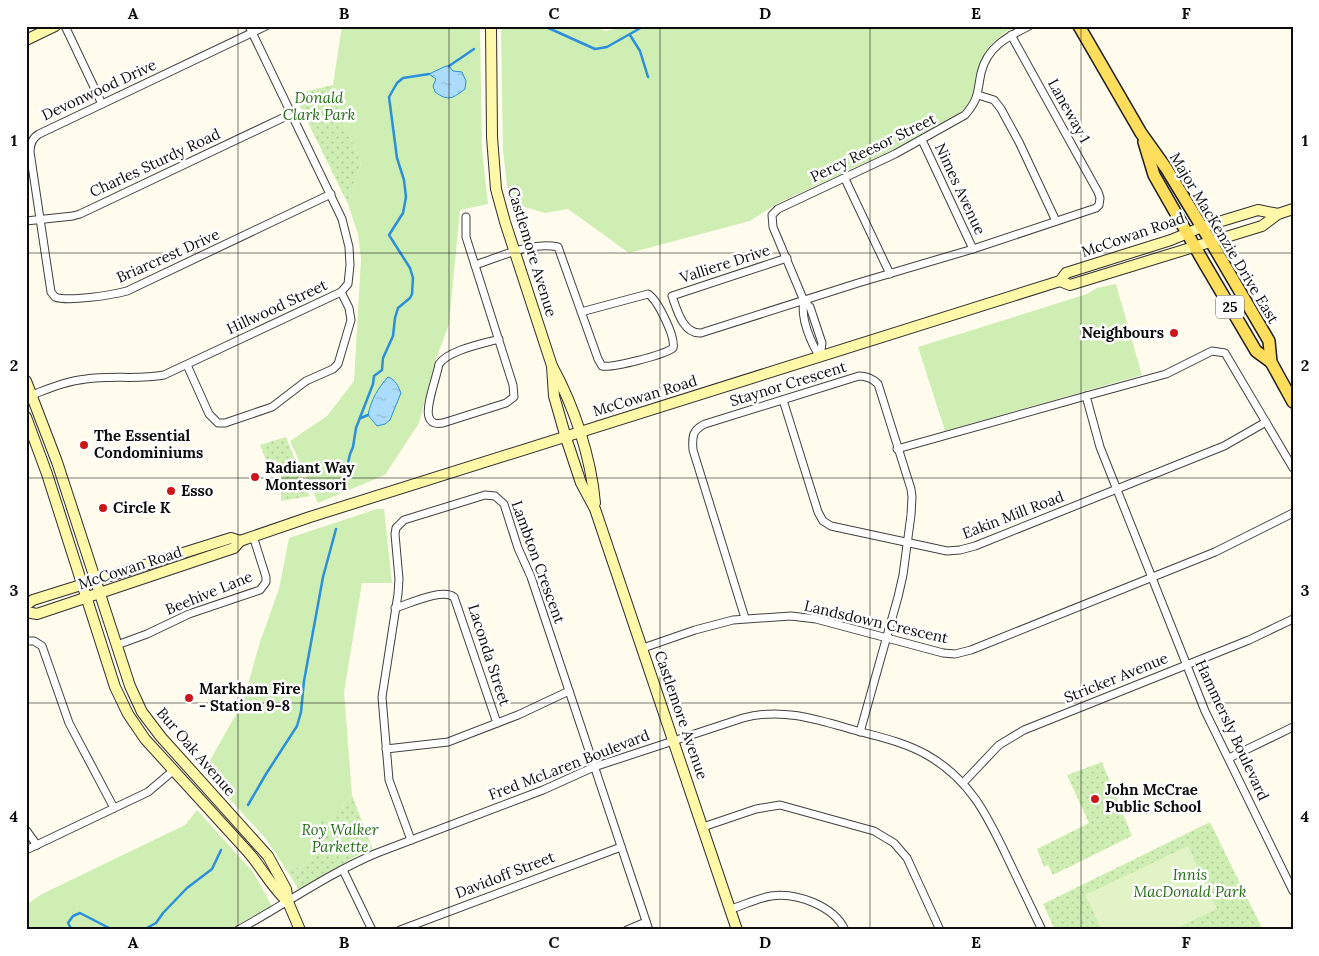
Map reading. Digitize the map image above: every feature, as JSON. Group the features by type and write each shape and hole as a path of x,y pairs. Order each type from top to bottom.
{"main road":[{"name":"Major MacKenzie Drive East","path":"1078,27 1141,133 1166,168 1211,242 1268,342 1271,362 1293,402"},
{"name":"Major MacKenzie Drive East","path":"1141,133 1154,175 1256,351 1271,362"}],"street":[{"path":"26,40 55,26"},
{"path":"65,26 102,104"},
{"name":"Devonwood Drive","path":"40,220 30,152 30,145 33,139 39,134 250,30 266,26"},
{"name":"Castlemore Avenue","path":"491,26 492,137 494,172 500,208 552,366 566,391 593,480 596,509"},
{"name":"Percy Reesor Street","path":"820,357 822,343 810,307 804,301 771,223 772,215 778,209 922,140 965,115 978,95 985,60 998,44 1029,26"},
{"name":"Hillwood Street","path":"29,396 74,381 96,378 156,377 187,366 346,289 350,279 349,247 342,219 250,30"},
{"name":"Laneway 1","path":"1011,35 1098,192 1100,202 1096,208 1056,221"},
{"path":"804,301 973,250 1056,221 1019,142 1001,109 994,100 978,95"},
{"name":"Charles Sturdy Road","path":"26,221 80,214 291,114"},
{"name":"Nimes Avenue","path":"922,140 973,250"},
{"path":"845,178 890,274"},
{"name":"Briarcrest Drive","path":"40,220 50,287 55,297 112,295 137,286 331,194"},
{"name":"McCowan Road","path":"1060,281 1070,285 1195,247 1262,226 1278,214 1293,209"},
{"name":"McCowan Road","path":"26,612 37,614 100,594 234,548 240,541 253,536 1060,281 1066,273 1258,210 1278,214"},
{"path":"466,217 466,237 499,339 514,391 514,397 510,401 443,423 431,421 428,416 429,407 442,361 449,355 499,339"},
{"path":"475,265 538,246 558,247 581,312 598,359 602,366 611,367 662,353 673,348 674,340 656,301 648,294 581,312"},
{"name":"Valliere Drive","path":"787,258 672,296 686,328 697,334 804,301"},
{"path":"187,366 209,414 218,423 225,423 272,408 306,381 333,369 338,364 351,320 349,308 341,292"},
{"path":"898,449 1166,374 1216,351 1225,353 1227,356 1293,468"},
{"name":"Castlemore Avenue","path":"552,366 554,396 566,438 581,483 596,509 737,930"},
{"name":"Staynor Crescent","path":"745,618 693,450 692,437 696,429 705,424 859,376 872,378 878,384 912,497 902,582 860,732"},
{"name":"Bur Oak Avenue","path":"26,382 29,396 57,462 134,696 146,718 161,738 268,856 286,889 288,902 300,930"},
{"path":"1086,396 1100,447 1152,578"},
{"name":"Eakin Mill Road","path":"783,400 818,512 823,522 831,526 947,551 968,549 1117,490 1224,446 1266,422"},
{"name":"Bur Oak Avenue","path":"26,416 47,474 115,686 124,706 138,730 248,852 264,871 277,894 288,902"},
{"name":"Lambton Crescent","path":"411,840 390,784 382,697 399,579 395,534 404,520 485,495 496,496 504,504 518,548 531,577 648,926"},
{"name":"Landsdown Crescent","path":"642,648 722,623 745,618 791,616 816,619 943,654 955,654 971,650 1215,552 1293,512"},
{"name":"Beehive Lane","path":"117,645 147,634 189,614 260,590 266,582 266,577 253,536"},
{"name":"McCowan Road","path":"26,605 33,600 231,538 240,541"},
{"name":"Hammersly Boulevard","path":"1152,578 1205,711 1293,891"},
{"name":"Laconda Street","path":"396,608 440,594 450,594 454,597 497,723"},
{"name":"Stricker Avenue","path":"963,783 988,754 1007,738 1249,640 1293,619"},
{"path":"26,642 34,641 42,646 69,723 114,808"},
{"path":"386,749 439,744 527,712 569,691"},
{"name":"Fred McLaren Boulevard","path":"238,930 366,858 543,790 594,767 743,718 767,714 802,716 860,732 907,746 921,752 945,767 963,783 987,816 1042,930"},
{"path":"1229,758 1293,727"},
{"path":"26,850 153,789 174,770"},
{"path":"703,827 756,809 780,805 874,831 894,843 907,858 940,930"},
{"path":"26,830 37,845"},
{"name":"Davidoff Street","path":"400,930 621,847"},
{"path":"342,870 372,930"},
{"path":"730,909 769,896 788,896 828,910 834,914 845,930"},
{"path":"627,930 648,926"}],"green space":[{"path":"342,26 480,26 482,150 488,204 460,210 449,324 435,362 419,423 385,475 318,503 290,441 327,416 354,381 361,259 358,234 348,204 361,163 337,106 333,85"},
{"path":"501,26 592,26 606,31 627,26 1017,26 1000,36 987,49 978,70 971,99 961,112 952,118 886,153 776,204 750,221 629,253 568,209 545,213 511,203 503,150"},
{"name":"Donald Clark Park","path":"333,85 337,106 361,163 348,204 294,94"},
{"path":"1116,284 1142,375 945,431 918,347 1087,294 1097,288"},
{"path":"286,437 310,496 281,501 281,472 276,460 267,462 260,445"},
{"path":"377,509 384,509 392,583 362,583 344,692 352,795 343,804 342,811 316,833 311,858 302,867 286,869 266,839 204,771 243,702 260,642 279,589 289,538"},
{"path":"1102,762 1132,836 1053,875 1048,865 1044,867 1037,849 1089,823 1067,775"},
{"name":"Roy Walker Parkette","path":"352,795 373,850 356,856 299,890 286,869 302,867 311,858 316,833 321,822 342,811 343,804"},
{"path":"197,810 253,872 272,906 228,930 26,930 26,905 42,894 185,825"},
{"name":"Innis MacDonald Park","path":"1210,822 1263,930 1055,930 1043,904"},
{"path":"1188,846 1217,909 1172,930 1102,930 1085,895"}],"water":[{"path":"449,66 453,71 462,72 466,81 465,89 451,98 444,97 435,92 433,86 436,79 429,74"},
{"path":"388,377 395,382 401,393 390,420 385,424 377,426 368,415 375,394"}],"waterway":[{"path":"544,26 595,49 607,47 644,26"},
{"path":"630,35 640,51 648,77"},
{"path":"449,66 474,49"},
{"path":"342,490 356,428 373,384 374,376 382,370 383,358 393,336 398,308 412,294 413,278 410,268 389,235 403,213 406,197 404,180 397,158 389,97 397,83 403,78 429,74"},
{"path":"361,418 368,415"},
{"path":"248,805 297,726 301,712 304,681 323,577 336,529"},
{"path":"143,930 156,923 187,888 212,869 221,850"},
{"path":"72,930 68,923 73,916 80,913 113,930"}],"place":[{"name":"Neighbours","path":"1174,333"},
{"name":"The Essential Condominiums","path":"84,445"},
{"name":"Radiant Way Montessori","path":"255,477"},
{"name":"Esso","path":"171,491"},
{"name":"Circle K","path":"103,508"},
{"name":"Markham Fire - Station 9-8","path":"189,698"},
{"name":"John McCrae Public School","path":"1095,799"}]}
